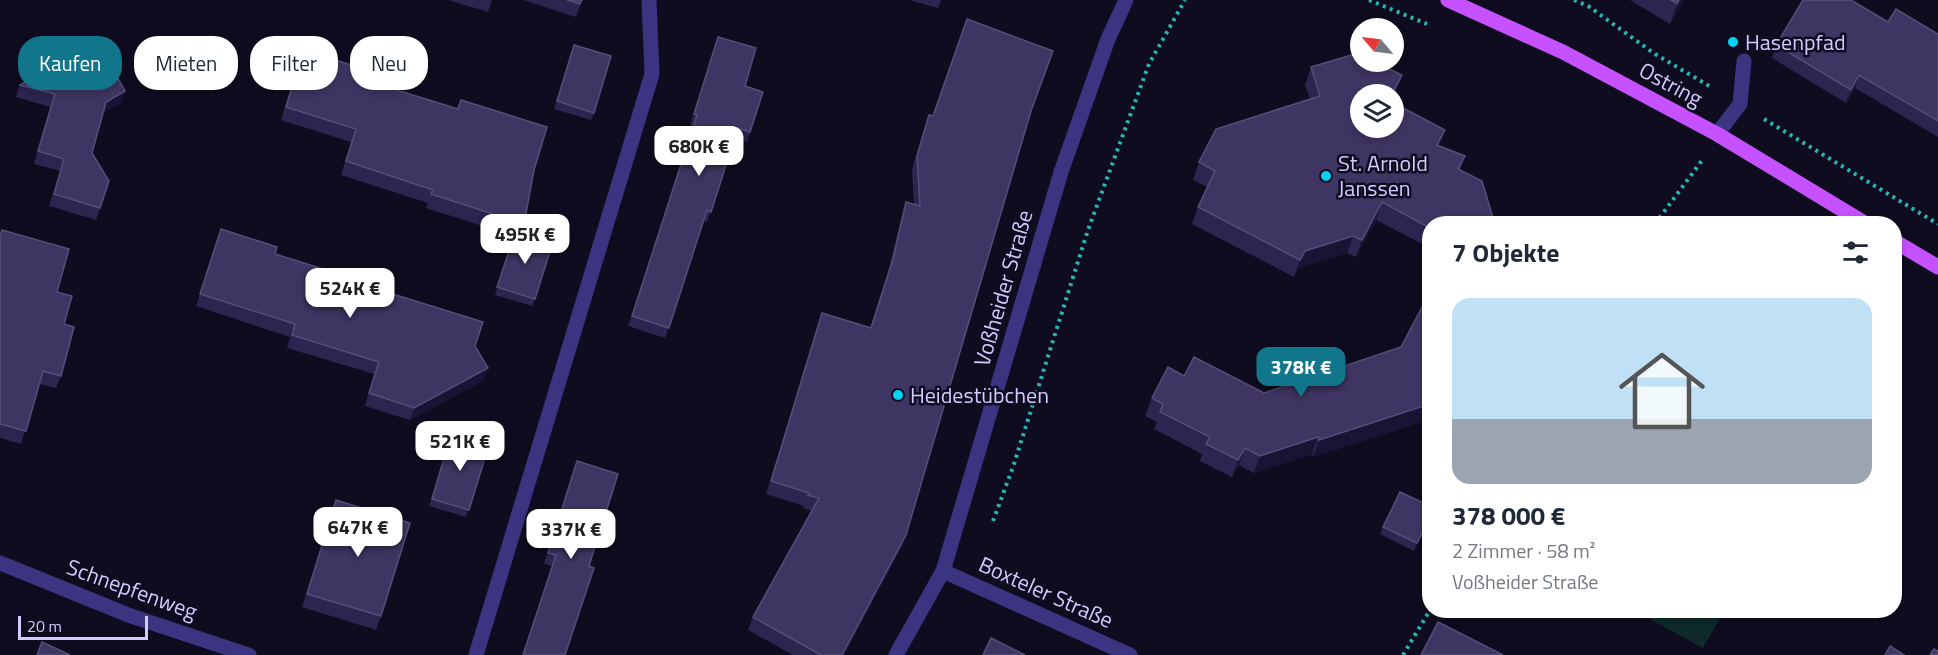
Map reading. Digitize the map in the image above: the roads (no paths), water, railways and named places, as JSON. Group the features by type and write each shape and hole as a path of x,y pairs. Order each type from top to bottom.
{"main road":[{"name":"Ostring","path":"1448,0 1563,52 1717,134 1853,216"},
{"path":"1902,246 1938,267"}],"street":[{"path":"476,655 652,74 649,0"},
{"name":"Voßheider Straße","path":"896,655 943,571 1060,172 1108,39 1126,0"},
{"path":"1717,134 1740,104 1744,61"},
{"name":"Schnepfenweg","path":"0,563 131,616 249,655"},
{"name":"Boxteler Straße","path":"943,571 1130,655"}],"place":[{"name":"Hasenpfad","path":"1733,42"},
{"name":"St. Arnold Janssen","path":"1326,176"},
{"name":"Heidestübchen","path":"898,395"}]}
